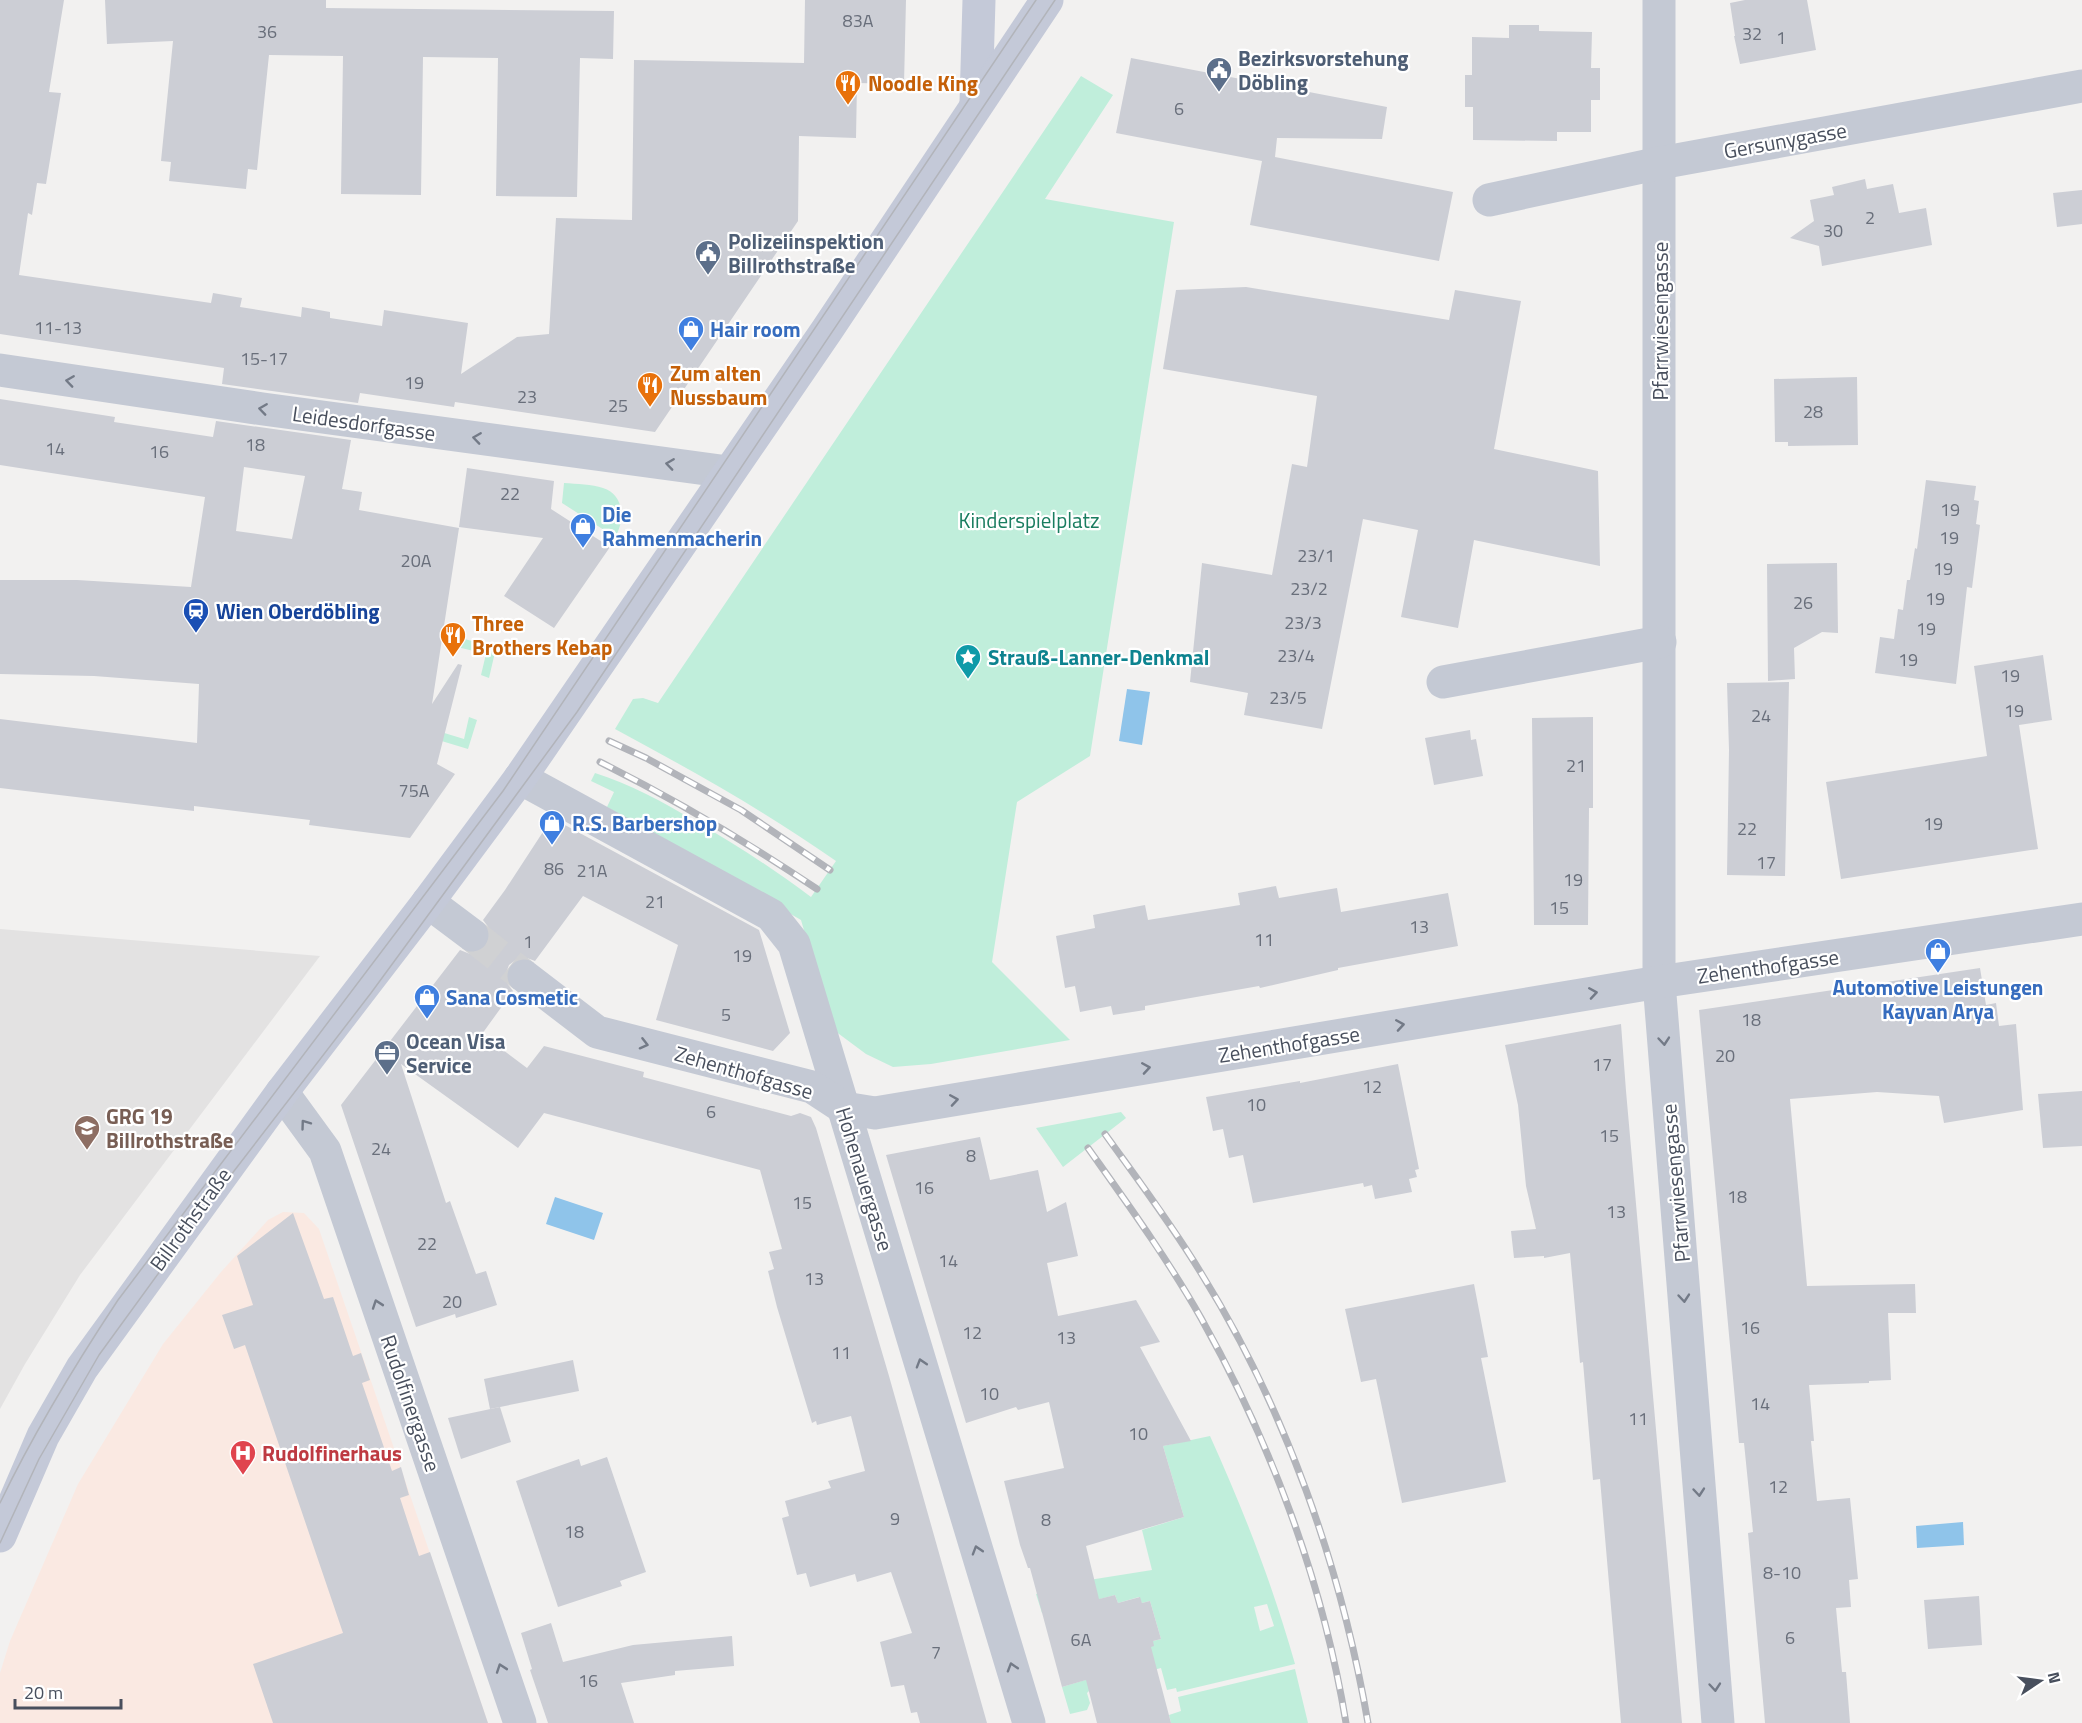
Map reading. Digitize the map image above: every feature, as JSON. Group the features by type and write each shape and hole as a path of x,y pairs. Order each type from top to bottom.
{"main road":[{"path":"976,103 979,0"},
{"path":"728,472 827,330 976,103 1047,0"},
{"name":"Billrothstraße","path":"0,1536 43,1436 82,1368 282,1092 428,903 520,778 728,472"}],"street":[{"name":"Pfarrwiesengasse","path":"1659,0 1659,982 1718,1723"},
{"name":"Gersunygasse","path":"1489,200 1660,163 2082,86"},
{"name":"Leidesdorfgasse","path":"0,370 263,409 728,472"},
{"path":"1443,682 1660,642"},
{"name":"Hohenauergasse","path":"520,778 771,915 794,944 1029,1723"},
{"path":"428,903 472,935"},
{"name":"Zehenthofgasse","path":"524,976 597,1032 812,1087 844,1108 875,1113 1659,982 2082,919"},
{"name":"Rudolfinergasse","path":"282,1092 325,1151 520,1723"}],"shaded area":[{"name":"GRG 19 Billrothstraße","path":"0,929 320,956 80,1275 0,1409"},
{"name":"Rudolfinerhaus","path":"283,1212 304,1213 319,1229 488,1723 0,1723 0,1673 10,1641 78,1484 163,1344 221,1272 268,1220"}],"green space":[{"name":"Kinderspielplatz","path":"1081,76 1113,95 1045,199 1174,222 1090,756 1017,802 992,962 1070,1040 931,1064 893,1067 866,1054 835,1031 801,920 607,807 614,792 591,781 595,773 621,782 659,800 740,848 811,897 836,861 755,808 615,729 633,699 643,698 658,703"},
{"path":"564,483 599,487 616,496 621,516 615,537 562,503"},
{"path":"451,635 496,648 489,678 481,675 486,654 449,645"},
{"path":"469,717 477,720 468,749 425,736 428,728 464,739"},
{"path":"1121,1112 1126,1118 1063,1167 1036,1128"},
{"path":"1210,1436 1257,1549 1295,1664 1177,1692 1176,1688 1167,1690 1161,1668 1095,1685 1087,1693 1090,1703 1087,1710 1070,1714 1062,1687 1095,1677 1153,1641 1161,1639 1150,1601 1142,1603 1139,1597 1118,1603 1115,1595 1085,1603 1084,1600 1042,1613 1036,1594 1089,1580 1152,1570 1142,1530 1184,1517 1163,1446","holes":["1267,1604 1274,1626 1260,1631 1254,1607"]},
{"path":"1295,1669 1308,1723 1171,1723 1169,1715 1181,1711 1178,1697"}],"water":[{"path":"1127,689 1150,692 1142,745 1119,741"},
{"path":"555,1197 603,1213 594,1240 546,1224"},
{"path":"1963,1522 1964,1545 1917,1548 1916,1526"}],"building":[{"path":"0,0 64,0 49,92 61,93 46,184 37,183 32,215 28,213 19,275 211,303 213,293 242,298 240,307 301,317 302,307 330,312 330,318 382,326 384,310 468,323 461,374 517,337 549,334 556,218 632,220 634,60 804,63 805,0 906,0 904,84 857,83 856,138 799,136 798,221 655,432 455,402 454,407 360,393 358,403 222,384 224,368 0,334"},
{"path":"105,0 326,0 326,8 614,11 613,59 580,58 577,197 496,196 498,58 423,57 421,195 341,194 343,56 269,55 257,170 248,169 246,189 169,181 171,162 161,161 173,41 107,44"},
{"path":"1745,0 1807,0 1816,50 1740,64 1730,3"},
{"path":"1509,25 1539,25 1539,31 1592,32 1591,68 1600,68 1600,100 1591,100 1591,132 1557,132 1557,141 1473,140 1473,107 1465,107 1465,75 1472,75 1472,37 1509,38"},
{"path":"1131,58 1387,107 1382,139 1277,138 1275,157 1453,192 1439,261 1250,225 1262,161 1116,133"},
{"path":"1865,179 1867,189 1893,184 1899,213 1926,208 1932,245 1822,266 1819,246 1790,238 1814,221 1810,200 1834,195 1832,187"},
{"path":"2082,190 2082,224 2057,227 2053,193"},
{"path":"1246,287 1449,320 1455,290 1521,301 1494,449 1598,471 1600,566 1474,540 1458,628 1401,617 1418,530 1363,519 1322,729 1244,715 1248,693 1190,682 1202,563 1272,575 1292,464 1307,467 1317,396 1163,369 1176,290"},
{"path":"1857,377 1858,445 1788,446 1788,442 1775,442 1774,379"},
{"path":"0,399 115,417 114,422 213,437 216,421 351,440 342,489 362,492 359,510 459,528 432,704 458,664 462,665 437,764 455,774 410,838 309,825 310,820 194,806 194,811 0,788 0,719 197,743 199,684 94,676 0,674 0,580 77,580 191,587 205,497 0,465","holes":["244,467 305,476 292,539 236,531"]},
{"path":"467,468 554,481 551,509 610,547 554,628 504,596 543,538 459,527"},
{"path":"1926,480 1976,486 1974,500 1979,501 1976,524 1980,525 1972,588 1967,587 1956,684 1875,673 1880,637 1894,639 1898,609 1903,610 1907,580 1910,580 1915,548 1917,549"},
{"path":"1837,563 1838,633 1822,632 1794,648 1795,679 1768,681 1767,564"},
{"path":"2043,655 2052,720 2019,725 2038,849 1841,879 1826,782 1987,756 1974,666"},
{"path":"1789,682 1785,876 1727,875 1729,750 1727,683"},
{"path":"1593,717 1593,808 1589,808 1588,925 1534,925 1532,718"},
{"path":"1470,730 1471,740 1476,739 1483,776 1434,785 1425,738"},
{"path":"552,818 759,930 790,1033 773,1051 656,1020 678,945 583,896 535,961 527,958 517,959 509,965 506,973 507,983 513,991 482,1034 527,1068 544,1046 644,1072 643,1077 791,1116 800,1113 811,1117 889,1376 987,1723 920,1723 917,1712 911,1713 904,1685 891,1687 880,1642 912,1633 891,1572 857,1582 855,1574 810,1587 806,1573 797,1575 782,1518 789,1516 785,1501 831,1488 828,1481 865,1471 851,1416 817,1425 816,1421 812,1423 768,1271 774,1269 769,1252 782,1249 760,1170 544,1113 518,1148 401,1064 446,1203 450,1201 476,1274 486,1271 497,1305 456,1318 455,1314 416,1327 341,1105 460,950 470,954 480,952 487,946 490,938 489,928 483,920"},
{"path":"1276,886 1279,898 1337,888 1341,912 1448,893 1458,946 1338,968 1338,970 1260,988 1259,986 1145,1006 1145,1010 1113,1015 1111,1006 1080,1012 1075,986 1065,988 1056,936 1095,928 1093,915 1145,905 1148,920 1240,905 1238,893"},
{"path":"1980,968 1986,1005 1996,1003 1999,1026 2016,1024 2023,1110 1944,1123 1939,1096 1877,1092 1790,1099 1807,1286 1915,1284 1916,1313 1888,1313 1891,1380 1809,1385 1814,1441 1811,1441 1817,1501 1850,1498 1858,1579 1849,1580 1851,1607 1836,1608 1842,1672 1846,1672 1850,1723 1765,1723 1748,1533 1753,1532 1744,1443 1739,1443 1699,1010"},
{"path":"1621,1024 1682,1723 1621,1723 1600,1479 1593,1480 1583,1362 1580,1363 1570,1253 1544,1258 1544,1256 1514,1258 1511,1231 1536,1229 1526,1186 1518,1105 1505,1045"},
{"path":"1398,1064 1419,1169 1415,1170 1417,1177 1409,1179 1412,1192 1375,1199 1372,1185 1364,1187 1363,1183 1253,1203 1243,1155 1229,1158 1223,1129 1213,1131 1206,1097 1300,1081 1300,1083"},
{"path":"2082,1091 2082,1146 2043,1148 2038,1094"},
{"path":"980,1137 990,1180 1038,1170 1047,1212 1066,1202 1078,1256 1047,1263 1058,1316 1136,1300 1160,1342 1140,1347 1191,1441 1163,1446 1184,1517 1086,1546 1099,1599 1115,1595 1118,1603 1140,1597 1142,1603 1150,1601 1161,1639 1153,1641 1154,1646 1151,1647 1171,1723 1097,1723 1086,1680 1062,1687 1030,1568 1028,1568 1020,1545 1004,1481 1064,1468 1049,1402 1018,1410 1016,1407 966,1423 886,1155"},
{"path":"293,1213 324,1299 333,1297 353,1356 361,1353 370,1380 362,1383 392,1471 401,1467 409,1495 400,1498 419,1556 430,1552 488,1723 273,1723 253,1664 343,1633 245,1345 234,1349 222,1315 253,1305 237,1256"},
{"path":"1474,1284 1488,1357 1481,1358 1506,1482 1402,1503 1376,1379 1361,1382 1345,1309"},
{"path":"573,1360 579,1391 490,1409 484,1379"},
{"path":"500,1407 511,1442 461,1459 448,1418"},
{"path":"607,1457 646,1572 620,1581 622,1586 558,1607 516,1481 579,1459 581,1466"},
{"path":"1979,1596 1982,1645 1928,1649 1924,1600"},
{"path":"551,1623 563,1662 633,1645 732,1636 734,1666 675,1671 675,1675 621,1683 634,1723 548,1723 530,1670 532,1669 521,1633"}],"tunnel":[{"path":"472,935 524,976"}],"tram line":[{"path":"0,1503 56,1399 118,1300 503,791 1036,0"},
{"path":"0,1543 39,1459 99,1355 214,1197 371,993 577,712 1055,0"}],"railway":[{"path":"609,741 646,758 741,810 830,870"},
{"path":"600,762 711,822 817,889"},
{"path":"1105,1134 1167,1220 1201,1273 1259,1378 1284,1433 1306,1490 1342,1605 1357,1664 1368,1723"},
{"path":"1088,1148 1188,1296 1250,1414 1272,1464 1308,1566 1336,1670 1346,1723"}],"place":[{"name":"Bezirksvorstehung Döbling","path":"1219,93"},
{"name":"Noodle King","path":"848,106"},
{"name":"Polizeiinspektion Billrothstraße","path":"708,276"},
{"name":"Hair room","path":"691,352"},
{"name":"Zum alten Nussbaum","path":"650,408"},
{"name":"Die Rahmenmacherin","path":"583,549"},
{"name":"Wien Oberdöbling","path":"196,634"},
{"name":"Three Brothers Kebap","path":"453,658"},
{"name":"Strauß-Lanner-Denkmal","path":"968,680"},
{"name":"R.S. Barbershop","path":"552,846"},
{"name":"Automotive Leistungen Kayvan Arya","path":"1938,974"},
{"name":"Sana Cosmetic","path":"427,1020"},
{"name":"Ocean Visa Service","path":"387,1076"},
{"name":"GRG 19 Billrothstraße","path":"87,1151"},
{"name":"Rudolfinerhaus","path":"243,1476"}]}
